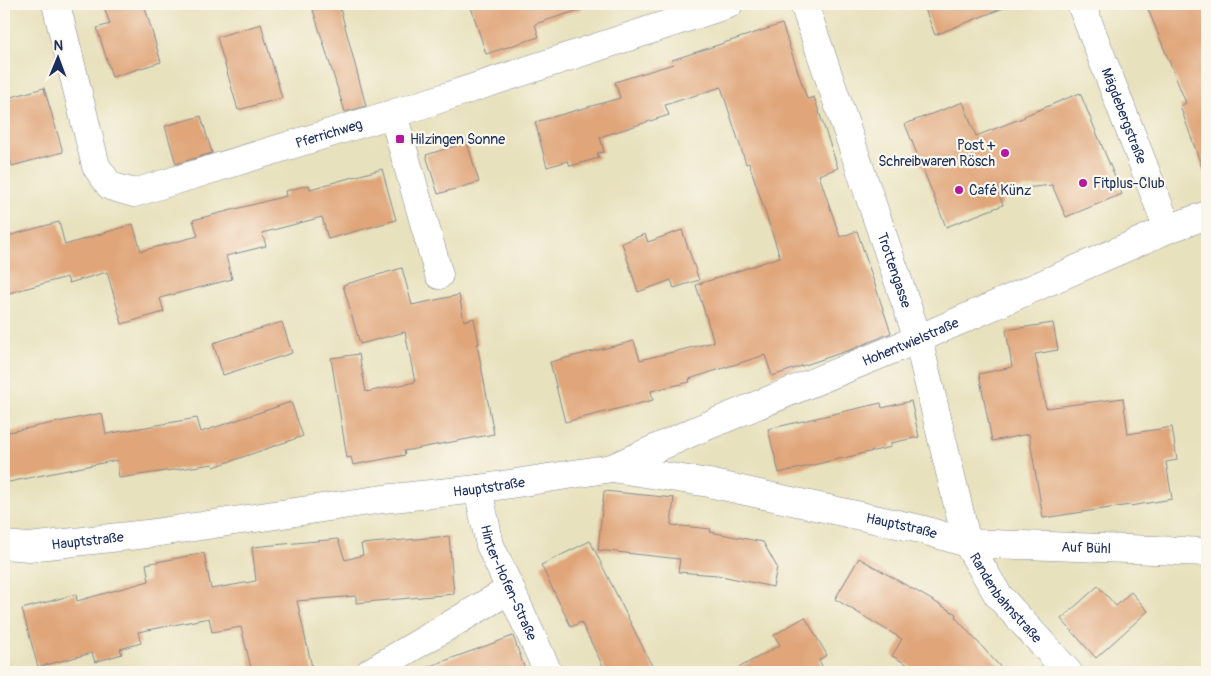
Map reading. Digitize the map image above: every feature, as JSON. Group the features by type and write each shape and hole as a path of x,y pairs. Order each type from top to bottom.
{"street":[{"name":"Pferrichweg","path":"56,4 96,166 110,186 134,193 393,114 729,4"},
{"name":"Trottengasse","path":"804,4 918,339 967,543"},
{"name":"Mägdebergstraße","path":"1081,4 1168,229"},
{"path":"393,114 439,275"},
{"name":"Hohentwielstraße","path":"612,468 707,426 918,339 1168,229 1207,215"},
{"name":"Hauptstraße","path":"4,545 29,547 146,534 384,499 478,489 612,468 709,483 920,529 967,543"},
{"name":"Hinter-Hofen-Straße","path":"478,489 490,544 548,672"},
{"name":"Auf Bühl","path":"967,543 1207,552"},
{"name":"Randenbahnstraße","path":"967,543 998,595 1068,672"},
{"path":"370,672 511,589"}],"building":[{"path":"103,4 144,4 161,62 112,77 97,28 110,24"},
{"path":"332,4 339,4 366,106 345,112 313,10"},
{"path":"470,4 581,4 582,9 535,24 539,37 486,54"},
{"path":"923,4 1011,4 1011,5 935,35"},
{"path":"1146,4 1207,4 1207,172 1204,173 1180,106 1186,103"},
{"path":"261,24 282,98 238,110 217,37"},
{"path":"782,24 807,99 814,97 838,168 819,175 840,237 857,231 891,333 853,349 772,376 765,355 689,379 690,382 651,391 653,400 565,422 550,362 634,341 640,360 714,342 696,285 780,257 749,163 746,164 721,87 665,105 669,115 600,137 604,152 597,153 599,158 570,166 568,161 547,167 535,122 620,98 615,82 673,64 672,60"},
{"path":"44,88 63,152 12,166 4,137 4,99"},
{"path":"1080,93 1122,194 1066,217 1052,185 998,191 1003,205 946,227 905,124 963,102 976,136"},
{"path":"201,116 212,153 176,164 165,126"},
{"path":"467,142 479,182 438,194 426,155"},
{"path":"382,169 396,220 328,239 322,217 262,233 266,246 226,256 232,279 160,298 164,312 122,324 107,272 69,283 67,277 9,293 4,274 4,237 59,222 65,245 133,224 141,251 198,236 193,220 286,196 285,191 309,185 310,189"},
{"path":"682,230 699,280 674,288 671,280 638,292 622,243 645,234 648,242"},
{"path":"402,268 412,305 459,295 464,321 474,318 494,434 404,451 405,455 353,465 351,457 347,458 331,358 359,354 366,392 415,382 405,332 360,344 343,285"},
{"path":"282,322 292,353 223,375 213,343"},
{"path":"1053,323 1058,350 1035,354 1046,408 1123,398 1128,434 1172,427 1177,460 1166,462 1172,499 1043,518 1029,434 992,441 979,374 1012,367 1006,330"},
{"path":"911,401 919,437 891,443 891,447 779,473 768,429 881,403 882,408"},
{"path":"291,402 303,436 214,467 213,464 119,478 117,460 4,483 4,433 102,413 106,434 197,418 201,432"},
{"path":"604,491 674,498 671,525 711,529 710,532 763,542 777,567 773,587 717,575 678,572 680,559 598,550"},
{"path":"449,536 454,594 356,603 356,596 297,601 313,672 252,672 241,627 212,632 209,618 138,632 141,643 120,649 122,654 95,662 92,653 38,667 22,609 76,594 77,601 149,581 146,564 204,553 211,589 256,581 252,547 338,539 345,560 363,555 361,544"},
{"path":"590,541 655,672 606,672 581,622 571,627 541,565"},
{"path":"859,558 956,614 955,617 1005,672 921,672 892,656 902,639 835,599"},
{"path":"1098,586 1116,606 1131,592 1148,611 1096,658 1061,619"},
{"path":"805,617 827,655 819,660 825,672 731,672 780,645 774,635"},
{"path":"513,636 526,672 422,672 422,669"}],"place":[{"name":"Hilzingen Sonne","path":"400,139"},
{"name":"Post + Schreibwaren Rösch","path":"1005,153"},
{"name":"Fitplus-Club","path":"1083,183"},
{"name":"Café Künz","path":"959,190"}]}
